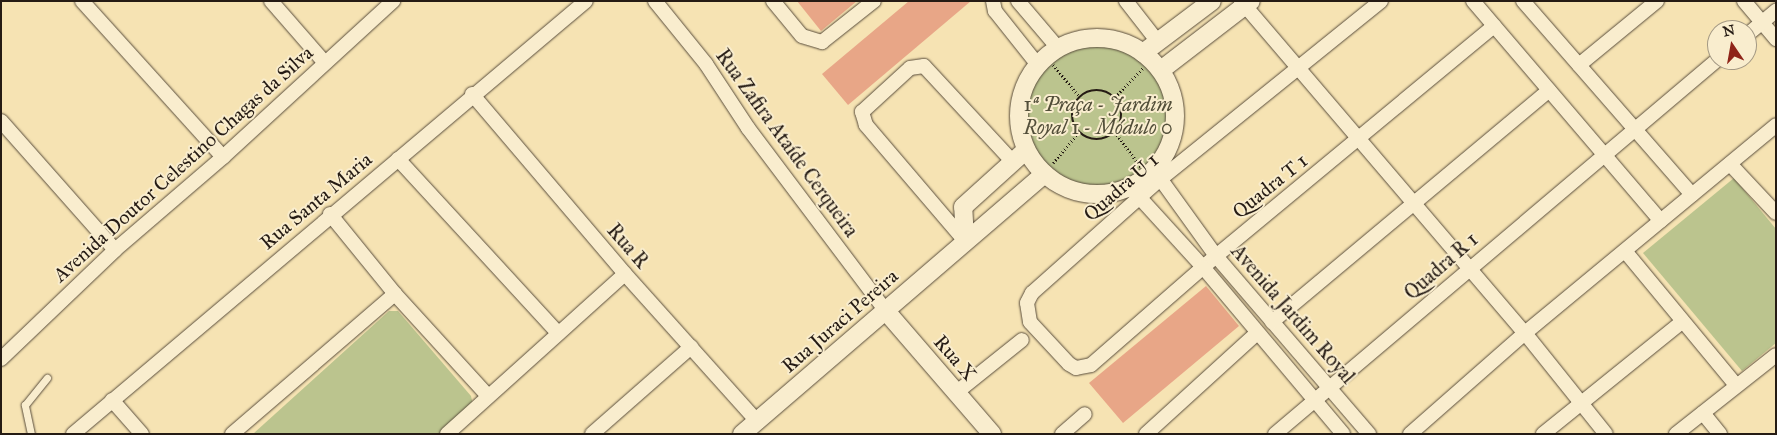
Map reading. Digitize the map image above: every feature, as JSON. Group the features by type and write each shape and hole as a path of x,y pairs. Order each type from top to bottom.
{"street":[{"path":"82,1 223,157"},
{"path":"271,1 325,63"},
{"name":"Avenida Doutor Celestino Chagas da Silva","path":"3,353 115,250 223,157 394,1"},
{"name":"Rua Santa Maria","path":"73,434 472,94 586,1"},
{"name":"Rua Zafira Ataíde Cerqueira","path":"655,1 706,64 748,128 885,310"},
{"path":"774,1 802,36 822,42 874,1"},
{"path":"993,1 995,11 1047,57"},
{"path":"1018,1 1047,57"},
{"path":"1126,1 1158,42"},
{"path":"1152,61 1158,42 1212,1"},
{"name":"Quadra U 1","path":"1154,176 1381,1"},
{"path":"1473,1 1661,221"},
{"path":"1523,1 1692,195"},
{"path":"1579,65 1658,1"},
{"path":"1744,1 1776,39"},
{"path":"1152,61 1245,3 1296,68 1525,333 1579,403 1606,434"},
{"path":"1757,27 1776,11"},
{"name":"Quadra T 1","path":"1069,364 1076,368 1091,365 1216,256 1494,26"},
{"path":"966,241 866,125 862,112 910,68 924,66 1019,156 1063,187 1085,194 1135,192 1154,176 1165,156 1176,121 1175,103 1152,61 1110,39 1075,41 1047,57 1025,86 1019,109 1019,156 963,207 966,241"},
{"name":"Quadra R 1","path":"1275,434 1468,268 1707,68"},
{"path":"1272,322 1549,90"},
{"name":"Rua R","path":"472,94 625,274 757,421"},
{"path":"1,121 115,250"},
{"path":"1410,434 1525,333 1776,125"},
{"path":"398,159 558,333"},
{"path":"1730,164 1776,213"},
{"name":"Rua Juraci Pereira","path":"742,434 1044,174"},
{"name":"Avenida Jardim Royal","path":"1154,176 1216,256 1369,434"},
{"name":"Quadra U 1","path":"1069,364 1030,322 1027,303 1032,293 1135,192"},
{"name":"Avenida Jardim Royal","path":"1135,192 1203,267 1256,334 1343,434"},
{"path":"330,214 395,294 488,396"},
{"path":"1625,251 1736,385"},
{"path":"447,434 625,274"},
{"path":"232,434 395,294"},
{"name":"Rua X","path":"885,310 992,434"},
{"path":"1543,434 1579,403 1682,322"},
{"path":"1147,432 1256,334"},
{"path":"957,392 1022,340"},
{"path":"592,434 691,347"},
{"path":"1676,434 1736,385 1773,361"},
{"path":"112,400 142,434"},
{"path":"1703,412 1720,434"},
{"path":"1062,434 1086,414"}],"lane":[{"path":"31,434 25,405 47,378"}],"path":[{"path":"1047,57 1079,96"},
{"path":"1115,97 1152,61"},
{"path":"1096,89 1115,97 1122,110 1115,132 1095,140 1078,132 1071,119 1071,110 1079,96 1096,89"},
{"path":"1044,174 1078,132"},
{"path":"1115,132 1154,176"}],"green space":[{"name":"1ª Praça - Jardim Royal 1 - Módulo 0","path":"1098,41 1112,42 1126,47 1139,53 1150,63 1160,74 1166,87 1171,101 1171,129 1166,143 1160,156 1150,167 1139,177 1126,183 1112,188 1098,189 1084,188 1070,183 1057,177 1046,167 1036,156 1030,143 1025,129 1024,115 1025,101 1030,87 1036,74 1046,63 1057,53 1070,47 1084,42"},
{"path":"1734,178 1776,229 1776,343 1742,371 1643,253"},
{"path":"389,311 398,311 471,396 473,405 440,434 253,434"}],"building":[{"path":"797,1 857,1 821,31"},
{"path":"909,1 971,1 848,105 822,74"},
{"path":"1206,286 1239,326 1123,423 1089,383"}]}
